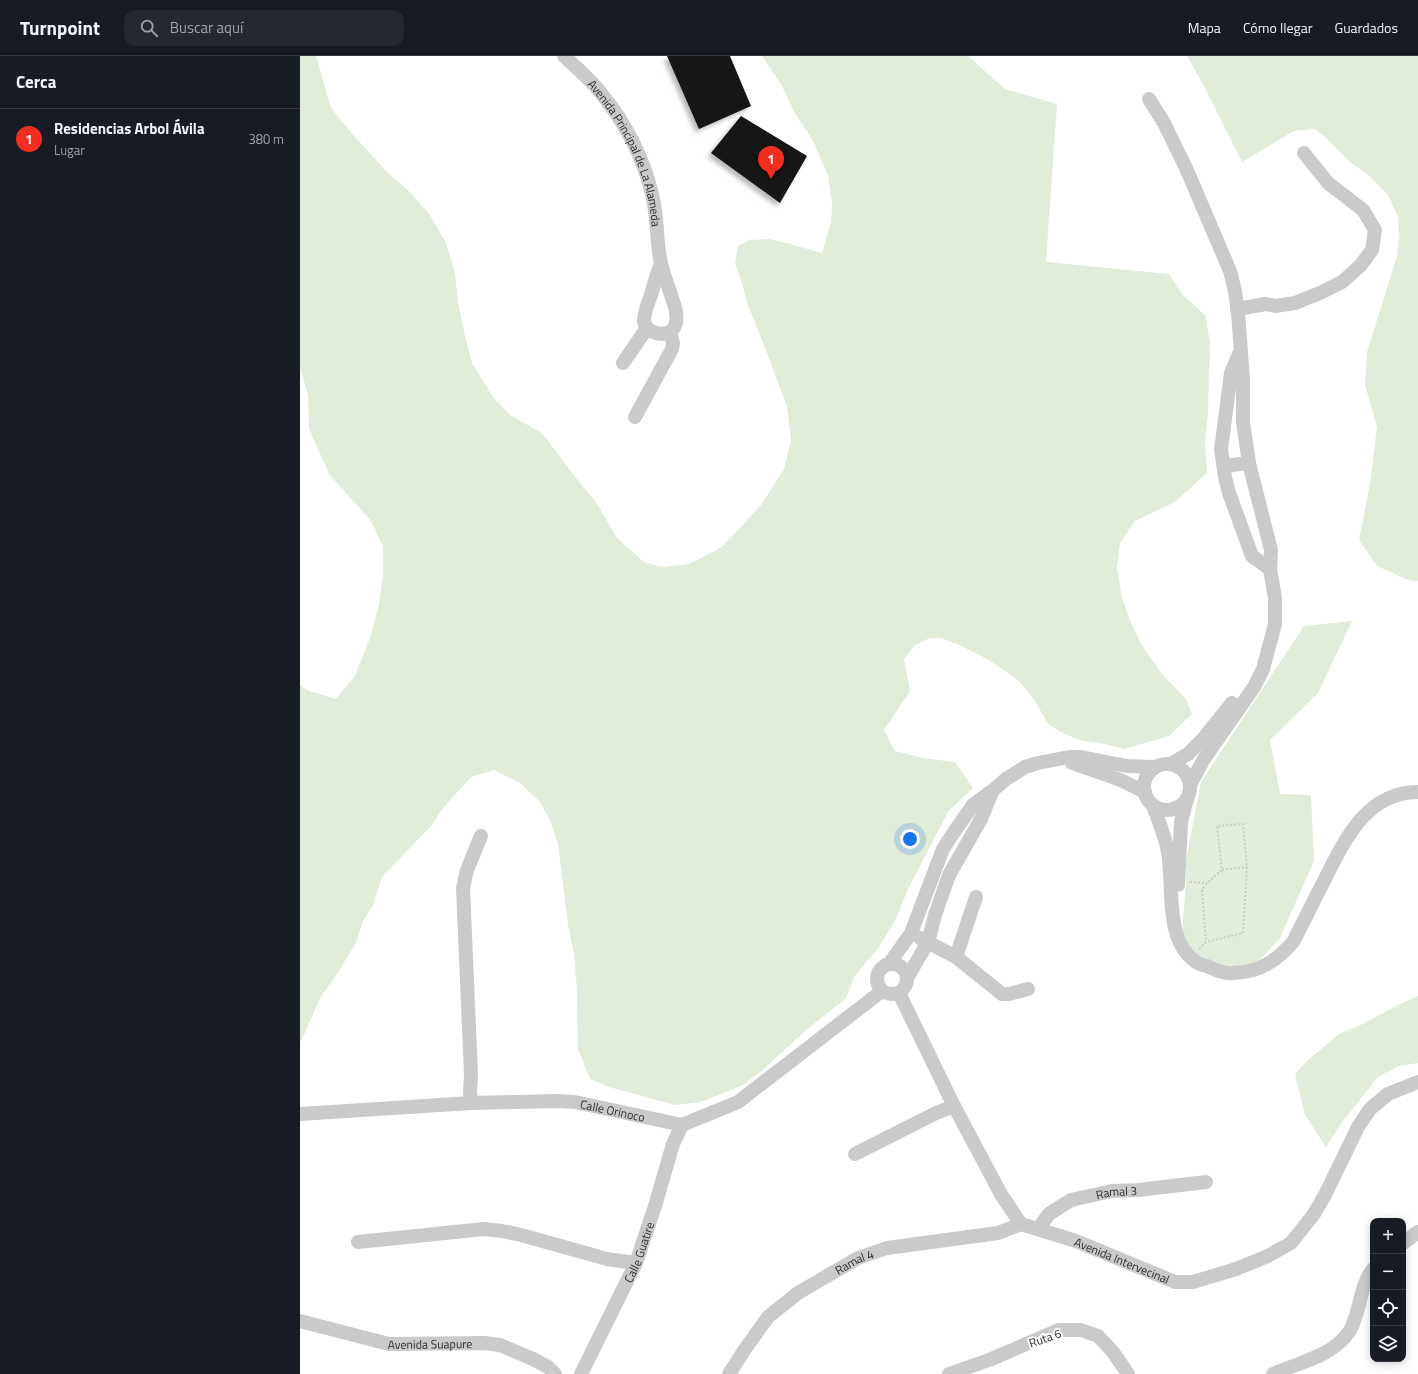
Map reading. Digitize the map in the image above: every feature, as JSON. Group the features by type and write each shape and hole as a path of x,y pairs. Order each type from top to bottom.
{"street":[{"name":"Avenida Principal de La Alameda","path":"564,56 601,93 635,144 652,195 661,263 677,314 676,326 670,332"},
{"path":"1149,99 1164,123 1210,222 1230,271 1236,292 1243,379 1243,422 1249,463 1271,550 1270,569 1275,598 1274,624 1263,669 1254,687 1204,759 1190,785"},
{"path":"1238,313 1268,312 1275,306 1295,303 1320,293 1342,282 1360,266 1372,250 1375,230 1363,210 1328,183 1304,154"},
{"name":"Avenida Principal de La Alameda","path":"647,328 644,323 645,313 661,263"},
{"path":"623,363 647,328 654,333 662,334 670,332 673,343 672,349 635,417"},
{"path":"1240,352 1231,372 1222,449 1224,477 1252,556 1270,569"},
{"path":"1224,466 1249,463"},
{"path":"1170,764 1188,754 1203,739 1233,702 1246,683 1263,669"},
{"path":"992,791 981,819 949,875 935,915 928,942 907,978 905,987 899,993 892,995 882,991 878,987 876,978 880,969 889,964 911,933 943,849 973,805 1014,772 1038,763 1081,757 1128,766 1155,767"},
{"path":"1060,759 1118,779 1145,792"},
{"path":"1173,909 1177,894 1181,822 1190,792 1190,785 1188,778 1178,767 1170,764 1163,764 1155,767 1145,779 1145,792 1148,800 1153,806 1164,835 1168,853 1173,924 1185,950 1195,961 1228,974 1256,970 1283,953 1293,942 1338,854 1356,825 1371,809 1391,797 1406,792 1418,792"},
{"path":"1153,806 1168,810 1176,808 1187,799"},
{"path":"952,835 962,835 967,844"},
{"path":"471,1103 463,888 467,870 481,836"},
{"path":"956,957 976,897"},
{"path":"911,933 956,957 1002,994 1009,994 1028,989"},
{"path":"889,964 901,967 907,978"},
{"path":"682,1125 738,1102 882,991"},
{"path":"899,993 954,1106 1002,1196 1021,1224"},
{"name":"Avenida Intervecinal","path":"1021,1224 1076,1241 1176,1282 1194,1282 1236,1269 1268,1256 1291,1243 1314,1214 1326,1193 1358,1127 1370,1109 1388,1094 1418,1082"},
{"name":"Calle Orinoco","path":"300,1114 471,1103 556,1101 575,1102 682,1125"},
{"path":"855,1154 936,1113 954,1106"},
{"name":"Calle Guatire","path":"581,1374 636,1263 655,1206 673,1144 682,1125"},
{"name":"Ramal 3","path":"1038,1229 1049,1214 1071,1200 1112,1191 1138,1190 1206,1182"},
{"name":"Ramal 4","path":"729,1374 744,1349 768,1317 798,1293 858,1258 887,1248 998,1232 1021,1224"},
{"path":"358,1242 484,1229 521,1235 607,1259 636,1263"},
{"path":"1406,1241 1418,1232"},
{"path":"1273,1374 1315,1358 1335,1346 1350,1331 1363,1289 1370,1275"},
{"name":"Avenida Suapure","path":"300,1321 389,1344 484,1343 500,1345 533,1359 548,1367 555,1374"},
{"name":"Ruta 6","path":"949,1374 989,1360 1059,1330 1081,1330 1098,1336 1113,1352 1128,1374"}],"path":[{"path":"1191,956 1206,942 1243,933 1246,867 1243,824 1217,826 1222,870"},
{"path":"1206,942 1202,890 1207,883 1222,870 1246,867"},
{"path":"1178,881 1207,883"}],"green space":[{"path":"300,56 316,56 331,108 387,172 412,194 430,215 446,243 455,273 458,303 472,363 493,397 510,415 542,433 598,505 617,538 644,562 662,567 689,564 722,547 761,505 784,469 791,440 787,406 747,303 735,263 738,246 749,240 769,239 822,253 831,222 832,203 828,175 812,139 794,112 782,86 762,56 968,56 1005,89 1057,104 1046,262 1169,274 1183,295 1205,315 1210,342 1208,413 1205,442 1207,473 1175,502 1135,521 1120,543 1117,568 1122,597 1130,621 1143,647 1162,674 1186,699 1192,714 1169,736 1124,749 1105,744 1083,741 1064,734 1048,724 1035,701 1019,681 989,660 957,644 941,638 930,638 915,645 904,659 910,691 884,730 895,751 923,758 955,762 973,788 948,812 908,889 896,919 879,947 854,977 846,998 804,1032 765,1068 743,1085 701,1102 675,1105 609,1087 590,1079 578,1049 577,990 574,954 568,925 558,844 550,820 540,802 520,783 494,770 471,777 442,809 432,825 382,877 373,905 363,921 356,943 336,976 321,996 300,1044 300,684 306,690 336,699 355,676 370,638 379,605 383,574 383,547 371,521 329,474 309,429 308,395 300,371"},
{"path":"1187,56 1418,56 1418,581 1408,580 1377,566 1359,540 1370,483 1377,427 1365,385 1367,352 1397,256 1399,237 1398,217 1388,195 1369,176 1348,160 1315,129 1294,131 1242,162 1205,88"},
{"path":"1352,621 1318,693 1270,740 1280,794 1311,795 1314,861 1280,938 1255,965 1233,969 1205,962 1189,949 1182,932 1186,882 1186,860 1201,782 1304,626"},
{"path":"1418,996 1418,1063 1399,1066 1378,1077 1343,1121 1326,1147 1305,1115 1295,1074 1308,1060 1339,1034 1365,1023"}],"building":[{"path":"667,56 730,56 751,106 699,129"},
{"path":"741,116 807,156 780,203 711,153"}],"place":[{"name":"Residencias Arbol Ávila","path":"771,179"}]}
